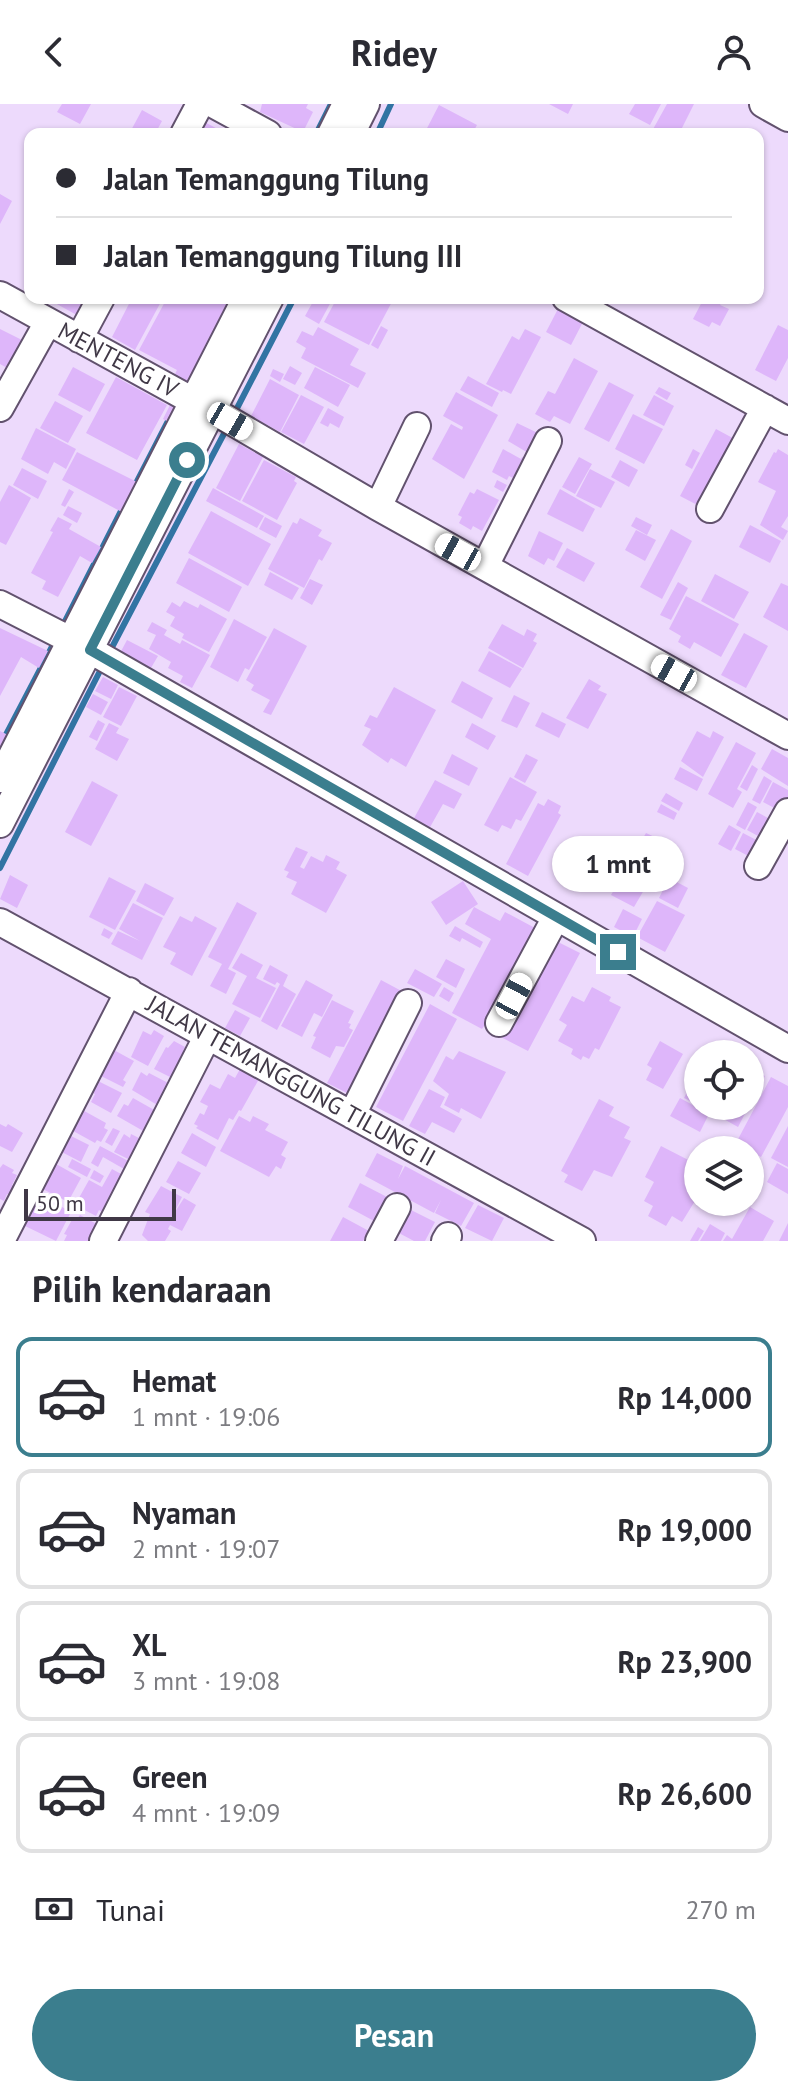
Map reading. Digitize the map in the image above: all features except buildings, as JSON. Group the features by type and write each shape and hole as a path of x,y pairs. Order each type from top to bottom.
{"street":[{"path":"187,128 200,104"},
{"path":"213,104 257,128"},
{"path":"334,128 346,104"},
{"path":"354,128 366,104"},
{"path":"763,104 788,118"},
{"name":"MENTENG IV","path":"0,295 203,405 378,507 788,736"},
{"path":"79,339 98,304"},
{"path":"203,405 244,304"},
{"path":"0,824 80,646 203,405 266,304"},
{"path":"577,304 777,414 710,509"},
{"path":"0,408 48,322"},
{"path":"378,507 417,426"},
{"path":"485,566 548,441"},
{"path":"0,604 80,646 788,1049"},
{"path":"0,779 80,646"},
{"path":"758,866 788,812"},
{"path":"499,1023 556,917"},
{"name":"JALAN TEMANGGUNG TILUNG II","path":"0,922 582,1241"},
{"path":"0,1241 129,991"},
{"path":"352,1115 408,1003"},
{"path":"103,1241 207,1037"},
{"path":"379,1241 397,1207"}],"waterway":[{"path":"319,128 331,104"},
{"path":"380,128 391,104"},
{"path":"233,416 291,304"},
{"path":"134,487 171,415"},
{"path":"109,653 228,426"},
{"path":"61,629 123,507"},
{"path":"0,746 56,639"},
{"path":"0,868 102,667"}],"route":[{"path":"187,460 90,650 618,952"}]}
